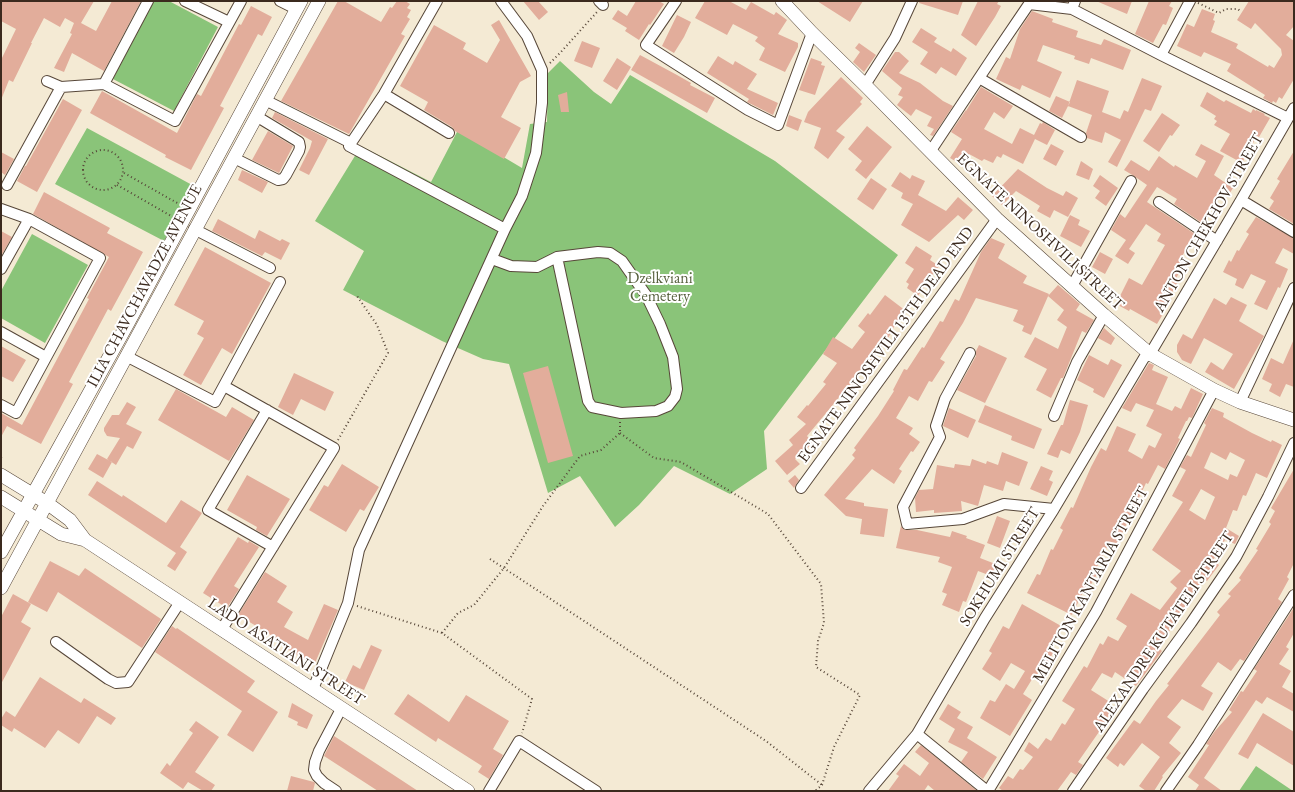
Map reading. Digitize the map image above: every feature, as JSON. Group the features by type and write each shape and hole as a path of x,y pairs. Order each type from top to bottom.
{"main road":[{"name":"ILIA CHAVCHAVADZE AVENUE","path":"1,588 194,229 319,1"},
{"name":"EGNATE NINOSHVILI STREET","path":"782,1 997,219 1150,354 1214,390 1240,402 1294,420"},
{"name":"ILIA CHAVCHAVADZE AVENUE","path":"1,552 189,210 298,5"},
{"name":"LADO ASATIANI STREET","path":"1,475 48,503 70,520 85,540"},
{"name":"LADO ASATIANI STREET","path":"1,497 23,512 61,534 85,540 467,791"}],"street":[{"path":"104,84 148,1"},
{"path":"185,1 228,22"},
{"path":"47,81 60,87 104,84 175,121 228,22 241,1"},
{"path":"280,1 298,5"},
{"path":"437,1 384,94 349,146 505,229"},
{"path":"313,689 348,603 359,550 505,229 522,196 536,153 542,103 542,70 527,36 501,1"},
{"path":"676,1 646,45 748,110 778,125 812,33"},
{"path":"865,85 894,38 912,1"},
{"path":"1160,55 1190,1"},
{"path":"930,152 996,50 1029,4 1074,5 1160,55 1288,118"},
{"path":"979,78 1081,137"},
{"path":"7,185 60,87"},
{"path":"384,94 449,133"},
{"path":"265,100 351,143"},
{"name":"ANTON CHEKHOV STREET","path":"1150,354 1294,108"},
{"path":"234,158 278,180 283,179 286,175 299,151 299,142 256,116"},
{"path":"1072,286 1131,181"},
{"path":"1241,200 1294,232"},
{"path":"1159,202 1217,241"},
{"path":"1,209 29,219 100,258 16,413 1,405"},
{"path":"1,269 29,219"},
{"name":"EGNATE NINOSHVILI 13TH DEAD END","path":"800,488 997,219"},
{"path":"194,229 270,268"},
{"path":"492,259 511,266 537,267 557,256 598,252 610,253 622,261 646,295 660,324 673,357 676,389 674,397 668,406 656,411 621,413 592,407 588,401 557,256"},
{"path":"126,356 215,402 280,282"},
{"path":"1240,402 1294,288"},
{"path":"1054,416 1077,362 1104,315"},
{"path":"1,332 46,356"},
{"path":"970,353 945,399 936,426 940,437 903,508 907,524 963,519 1004,504 1054,509"},
{"name":"SOKHUMI STREET","path":"869,791 917,734 985,618 1054,509 1144,358 1150,354"},
{"path":"222,630 334,448 224,386"},
{"name":"MELITON KANTARIA STREET","path":"987,791 1096,612 1214,390"},
{"path":"267,410 208,510 272,547"},
{"name":"ALEXANDRE KUTATELI STREET","path":"1073,791 1143,689 1192,623 1236,557 1268,497 1294,443"},
{"path":"1166,791 1198,745 1294,595"},
{"path":"56,642 108,679 116,683 128,682 180,602"},
{"path":"336,791 324,783 317,776 314,770 319,751 341,709"},
{"path":"917,734 987,791"},
{"path":"489,791 519,741 596,791"}],"path":[{"path":"1196,1 1219,14 1226,9 1238,9 1240,11"},
{"path":"542,70 561,52 601,3"},
{"path":"106,150 117,155 121,160 123,173 122,179 111,189 104,191 97,190 86,182 83,175 84,161 93,152 106,150"},
{"path":"123,173 189,210"},
{"path":"117,185 182,222"},
{"path":"334,448 388,353 377,325 357,296"},
{"path":"442,633 458,613 474,605 504,568 543,506 580,456 601,450 620,433 621,413"},
{"path":"620,433 654,458 681,462 768,514 821,584 824,623 818,641 816,667 860,695 834,747 822,785 815,791"},
{"path":"490,559 766,741 822,785"},
{"path":"348,603 442,633 532,699 519,741"}],"green space":[{"path":"154,1 169,1 218,27 174,111 113,79"},
{"name":"Dzelkviani Cemetery","path":"560,61 594,92 611,104 630,75 775,161 898,255 764,431 767,469 730,494 674,466 639,505 615,527 580,476 548,493 509,364 483,359 442,341 343,290 364,251 315,221 361,146 431,182 458,130 522,168 530,124 547,122 548,73"},
{"path":"87,128 194,186 164,241 55,184"},
{"path":"32,234 88,265 45,343 1,318 1,291"},
{"path":"1256,766 1293,791 1239,791"}],"building":[{"path":"1,1 94,1 81,23 96,31 112,1 141,1 104,71 72,53 64,72 54,68 72,34 70,33 74,23 65,18 60,27 44,18 13,82 9,80 1,100 1,60 16,29 1,21"},
{"path":"338,1 344,1 381,22 390,7 392,8 397,1 405,1 410,4 407,8 411,10 407,17 410,19 401,34 405,36 349,134 281,101"},
{"path":"523,1 538,1 548,12 539,20"},
{"path":"636,1 659,1 664,4 639,40 625,31 627,28 612,19 618,10 627,16"},
{"path":"705,1 729,1 746,10 751,2 774,15 776,12 787,20 778,34 798,43 798,47 785,72 759,60 765,48 755,41 758,37 733,24 727,35 695,18"},
{"path":"817,1 863,1 850,22"},
{"path":"920,1 963,1 958,15 919,3"},
{"path":"978,1 999,1 997,4 1001,6 976,46 961,35"},
{"path":"1096,1 1132,1 1127,14"},
{"path":"1149,1 1172,1 1169,6 1173,8 1166,25 1163,24 1153,43 1135,34"},
{"path":"1249,1 1294,1 1294,26 1286,35 1294,41 1294,79 1282,99 1279,97 1276,103 1273,101 1272,103 1263,98 1265,95 1227,71 1231,64 1204,52 1201,57 1177,46 1187,24 1194,27 1202,9 1215,14 1213,20 1215,21 1211,32 1238,44 1236,48 1268,67 1269,65 1274,68 1282,55 1281,49 1255,23 1251,29 1237,20"},
{"path":"251,6 272,17 262,36 258,34 220,106 224,108 191,170 165,157 166,155 90,113 102,91 177,133 197,94 201,96 239,24 241,25"},
{"path":"1032,11 1053,19 1052,22 1078,31 1076,37 1101,45 1104,39 1131,50 1123,70 1091,58 1089,64 1074,59 1075,56 1043,45 1037,61 1062,72 1050,98 1022,85 1020,90 996,79 1006,57 1010,59 1020,29"},
{"path":"677,15 691,22 674,53 662,46"},
{"path":"499,20 531,76 520,82 501,117 521,128 504,159 455,131 452,127 424,110 428,102 400,86 434,25 466,43 463,49 487,63 500,40 491,25"},
{"path":"921,28 937,38 934,42 951,52 953,48 967,58 956,76 941,67 936,74 920,64 928,52 912,42"},
{"path":"582,41 600,48 592,68 574,61"},
{"path":"859,43 876,55 864,72 853,62 860,52 855,48"},
{"path":"895,52 899,52 909,61 899,73 920,83 943,101 953,106 933,136 930,135 934,129 927,126 932,117 916,109 911,116 897,105 903,97 898,95 902,88 882,71"},
{"path":"640,55 715,98 707,113 631,70"},
{"path":"718,56 733,65 735,61 757,74 747,89 778,103 773,115 747,102 749,99 707,73"},
{"path":"617,58 631,67 617,90 603,81"},
{"path":"811,58 822,62 821,65 825,66 815,95 799,90"},
{"path":"841,77 863,98 860,102 862,104 836,131 845,137 828,159 814,148 821,128 804,122 808,112"},
{"path":"1142,78 1162,86 1151,111 1145,109 1117,167 1108,162 1121,140 1105,132 1102,143 1087,138 1086,133 1092,115 1068,106 1077,80 1109,91 1102,112 1120,119 1124,110 1128,112"},
{"path":"981,87 1013,106 1004,119 994,112 984,129 1012,144 1020,128 1034,135 1040,123 1042,124 1043,122 1055,130 1047,145 1035,139 1023,164 1003,154 1001,158 997,156 993,163 984,159 982,161 969,154 962,165 950,158 962,139 951,132"},
{"path":"567,92 569,112 561,112 558,95"},
{"path":"1207,92 1224,102 1226,100 1251,113 1253,109 1256,110 1270,118 1259,137 1257,136 1242,163 1220,151 1230,134 1214,125 1217,121 1214,119 1216,116 1200,106"},
{"path":"1056,96 1070,102 1062,118 1049,111"},
{"path":"63,99 82,110 37,192 17,181"},
{"path":"275,112 328,139 309,175 299,170 312,141 272,118"},
{"path":"1162,113 1180,125 1172,136 1170,135 1159,152 1143,141"},
{"path":"789,115 802,120 798,131 786,126"},
{"path":"867,126 892,147 866,179 855,170 862,161 848,149"},
{"path":"268,131 293,146 279,173 252,160"},
{"path":"1051,144 1064,151 1056,166 1043,159"},
{"path":"1201,144 1224,156 1214,175 1233,188 1228,196 1221,192 1202,223 1174,204 1177,199 1157,187 1147,202 1195,234 1181,258 1186,261 1175,280 1178,282 1169,298 1172,299 1157,324 1130,309 1129,311 1116,304 1129,278 1142,285 1165,245 1157,241 1161,234 1146,224 1129,249 1135,253 1128,264 1115,256 1126,240 1111,230 1120,214 1125,218 1147,185 1124,170 1131,160 1149,171 1159,156 1174,167 1175,165 1197,178 1206,161 1195,155"},
{"path":"1294,151 1294,224 1269,209 1274,201 1270,198 1280,181 1277,179"},
{"path":"1,152 14,159 5,175 1,172"},
{"path":"1081,161 1093,169 1089,180 1076,175"},
{"path":"1018,169 1047,188 1063,196 1066,191 1078,198 1068,217 1054,210 1050,218 1037,211 1040,206 1016,191 1002,205 992,196"},
{"path":"242,170 268,182 262,193 238,180"},
{"path":"900,172 910,179 912,175 925,181 918,195 946,211 958,197 973,210 964,220 958,215 929,242 901,225 913,204 901,198 903,193 891,186"},
{"path":"1100,175 1118,188 1106,206 1095,198 1100,191 1093,186"},
{"path":"871,178 887,189 873,210 857,199"},
{"path":"44,192 110,228 107,233 143,252 111,311 108,309 69,382 73,384 41,444 7,426 1,437 1,413 22,425 89,299 87,298 109,257 33,214"},
{"path":"1070,215 1080,220 1078,225 1090,231 1081,247 1060,236"},
{"path":"1256,217 1294,238 1294,254 1283,248 1275,263 1288,269 1280,288 1278,287 1267,310 1254,304 1266,281 1251,274 1243,289 1235,285 1237,279 1223,272 1229,260 1231,262 1237,250 1239,251 1249,234 1246,232"},
{"path":"218,219 255,239 259,230 280,241 282,239 290,243 281,260 265,252 262,256 212,231"},
{"path":"1,231 12,237 1,256"},
{"path":"991,238 1005,244 998,258 1027,276 1023,283 1049,294 1031,335 1022,331 1024,326 1013,321 1018,310 976,298 963,323 940,359 945,362 932,382 929,381 918,401 909,396 896,418 913,428 909,434 920,442 913,452 911,451 899,469 902,471 894,484 872,469 845,499 864,503 864,506 888,509 884,537 860,534 862,519 846,516 824,495 855,458 852,455 856,450 854,448 878,416 894,391 893,390 904,369 907,370 922,347 924,348 940,321 943,322 955,299 959,301 981,252"},
{"path":"916,246 932,256 930,260 939,266 918,296 907,288 909,284 906,282 914,269 905,263"},
{"path":"205,247 271,283 232,354 222,348 201,385 183,375 204,338 197,334 204,321 174,305"},
{"path":"1100,252 1113,259 1105,274 1092,267"},
{"path":"1058,285 1080,304 1076,310 1094,320 1086,333 1082,331 1063,378 1061,378 1051,398 1036,390 1047,369 1024,357 1035,337 1058,349 1067,327 1057,320 1064,310 1048,296"},
{"path":"885,295 906,311 872,361 870,359 853,381 856,384 845,398 841,395 807,436 813,443 795,459 800,464 787,475 775,461 793,445 789,440 806,424 797,417 826,384 823,382 837,363 823,354 833,337 852,349 865,332 858,326 868,313 870,315"},
{"path":"1231,297 1247,305 1239,321 1264,336 1234,389 1205,372 1211,362 1223,370 1233,354 1204,338 1191,364 1182,360 1177,352 1177,345 1183,334 1192,339 1214,298 1226,305"},
{"path":"1104,328 1115,338 1111,345 1098,338"},
{"path":"1294,339 1294,387 1286,384 1280,397 1269,391 1272,384 1262,379 1271,358 1283,364"},
{"path":"979,345 1007,358 985,403 957,390 976,356 976,351"},
{"path":"1,346 26,360 13,382 1,376"},
{"path":"1089,355 1108,365 1111,359 1122,365 1104,398 1093,392 1094,389 1077,380"},
{"path":"1149,363 1154,365 1152,370 1168,377 1156,404 1172,411 1175,406 1181,409 1191,388 1203,394 1192,418 1189,417 1186,421 1178,438 1180,439 1165,469 1158,465 1148,484 1146,483 1115,548 1108,545 1096,569 1099,571 1090,586 1087,584 1072,615 1027,593 1037,574 1040,575 1051,549 1053,550 1063,530 1060,528 1071,507 1073,508 1101,448 1106,451 1117,426 1136,434 1128,451 1142,459 1149,445 1155,448 1162,434 1146,426 1154,410 1136,403 1131,412 1122,408"},
{"path":"548,366 573,456 548,463 523,373"},
{"path":"294,373 334,392 325,411 301,399 293,415 278,407"},
{"path":"176,389 226,417 232,407 254,420 229,461 158,420"},
{"path":"1070,400 1088,405 1080,432 1070,454 1061,450 1058,458 1047,454 1061,425 1063,425"},
{"path":"127,402 136,407 126,424 142,432 133,449 127,446 116,465 107,459 120,438 107,436 104,428 112,415 119,415"},
{"path":"985,405 1042,429 1034,449 1011,440 1012,436 978,422"},
{"path":"949,408 976,420 968,438 943,426"},
{"path":"1212,408 1224,413 1223,417 1252,433 1271,442 1272,440 1282,445 1267,478 1256,473 1246,496 1243,495 1237,511 1233,510 1226,528 1239,536 1235,544 1225,540 1213,560 1219,565 1207,581 1205,580 1182,603 1186,606 1157,647 1162,651 1136,686 1115,672 1112,678 1102,673 1091,690 1110,702 1106,708 1111,711 1101,729 1078,762 1083,765 1076,775 1071,772 1057,791 1003,791 999,788 1008,776 1013,779 1020,769 1023,770 1033,757 1024,751 1029,742 1038,749 1046,738 1051,741 1062,723 1065,725 1075,709 1062,701 1084,666 1087,668 1100,643 1103,645 1108,636 1118,641 1127,626 1116,619 1131,593 1160,610 1177,588 1170,582 1181,571 1152,550 1183,502 1172,496 1186,470 1180,467 1187,455 1191,457 1206,425 1204,423","holes":["1211,452 1226,460 1230,452 1245,460 1237,477 1230,474 1228,480 1204,468","1201,489 1215,497 1205,520 1189,510"]},
{"path":"1002,452 1028,462 1019,486 1006,481 1003,491 984,485 978,506 961,501 962,511 934,513 934,510 916,512 915,498 919,490 933,489 937,465 954,468 955,464 970,466 972,459 986,464 987,461 998,465"},
{"path":"97,454 112,462 103,478 88,469"},
{"path":"342,464 379,487 364,511 360,509 346,532 309,510 324,485 328,487"},
{"path":"1041,466 1053,471 1049,480 1053,482 1047,496 1030,489"},
{"path":"1294,469 1294,563 1287,577 1289,579 1278,599 1282,602 1244,661 1240,659 1231,671 1218,662 1201,686 1213,693 1203,711 1182,699 1167,717 1181,727 1169,743 1181,753 1162,776 1163,777 1154,791 1146,791 1139,786 1160,757 1142,743 1124,766 1120,763 1118,767 1106,758 1134,720 1140,724 1169,685 1167,684 1220,615 1217,612 1231,596 1228,594 1241,580 1239,578 1258,550 1256,549 1271,524 1269,522 1275,511 1271,508"},
{"path":"247,475 290,499 267,536 256,530 257,527 227,510"},
{"path":"795,475 799,480 794,488 788,481"},
{"path":"97,481 122,497 123,495 166,523 181,500 202,513 180,547 187,552 175,571 167,566 176,553 88,495"},
{"path":"997,516 1010,521 1000,548 987,543"},
{"path":"901,526 905,530 917,530 950,537 952,531 967,536 966,538 985,545 980,558 998,565 994,577 978,571 966,602 963,601 959,612 942,605 947,594 942,592 952,567 938,562 940,557 896,548"},
{"path":"238,537 259,547 234,586 239,589 227,608 203,593"},
{"path":"50,561 79,576 85,568 161,619 142,648 58,592 47,612 28,602"},
{"path":"265,572 287,586 277,602 293,612 284,627 308,640 324,604 338,610 315,663 282,646 284,643 238,615"},
{"path":"13,594 31,604 21,622 31,628 1,684 1,617"},
{"path":"1022,604 1063,627 1050,650 1054,651 1047,664 1044,662 1036,677 1034,676 1023,694 1032,700 1010,736 980,718 990,700 995,702 1006,684 1014,689 1025,671 1011,663 1000,681 982,669 992,653 989,651 1003,626 1009,629"},
{"path":"1293,609 1294,633 1286,647 1289,649 1279,664 1291,671 1282,687 1294,694 1294,712 1267,697 1262,704 1256,700 1204,778 1222,791 1195,791 1199,785 1188,777 1209,745 1206,744 1215,731 1232,712 1229,710 1241,691 1243,692 1257,671 1254,669"},
{"path":"172,626 255,681 247,692 278,712 253,752 227,735 242,711 155,652"},
{"path":"371,645 382,650 364,690 345,682 353,665 360,669"},
{"path":"40,677 81,703 84,698 116,718 111,725 97,716 79,744 58,730 45,748 14,728 12,732 1,725 1,719 6,711 15,717"},
{"path":"408,694 449,722 466,695 509,721 493,749 503,755 489,779 478,772 482,766 438,738 436,742 394,714"},
{"path":"292,703 313,715 307,729 297,725 298,722 288,717"},
{"path":"948,704 961,712 957,718 973,727 967,738 997,757 983,779 961,762 968,752 948,742 955,729 939,719"},
{"path":"1263,713 1294,732 1294,766 1257,743 1248,759 1238,754"},
{"path":"196,721 219,737 195,772 215,785 211,791 203,791 188,782 183,789 160,773 167,763 170,766 193,733 189,730"},
{"path":"334,736 418,791 378,791 324,756"},
{"path":"921,745 976,790 935,791 928,785 924,791 888,791 899,776 896,774 904,764 920,776 929,763 915,752"},
{"path":"291,776 314,782 313,791 287,791"}]}
